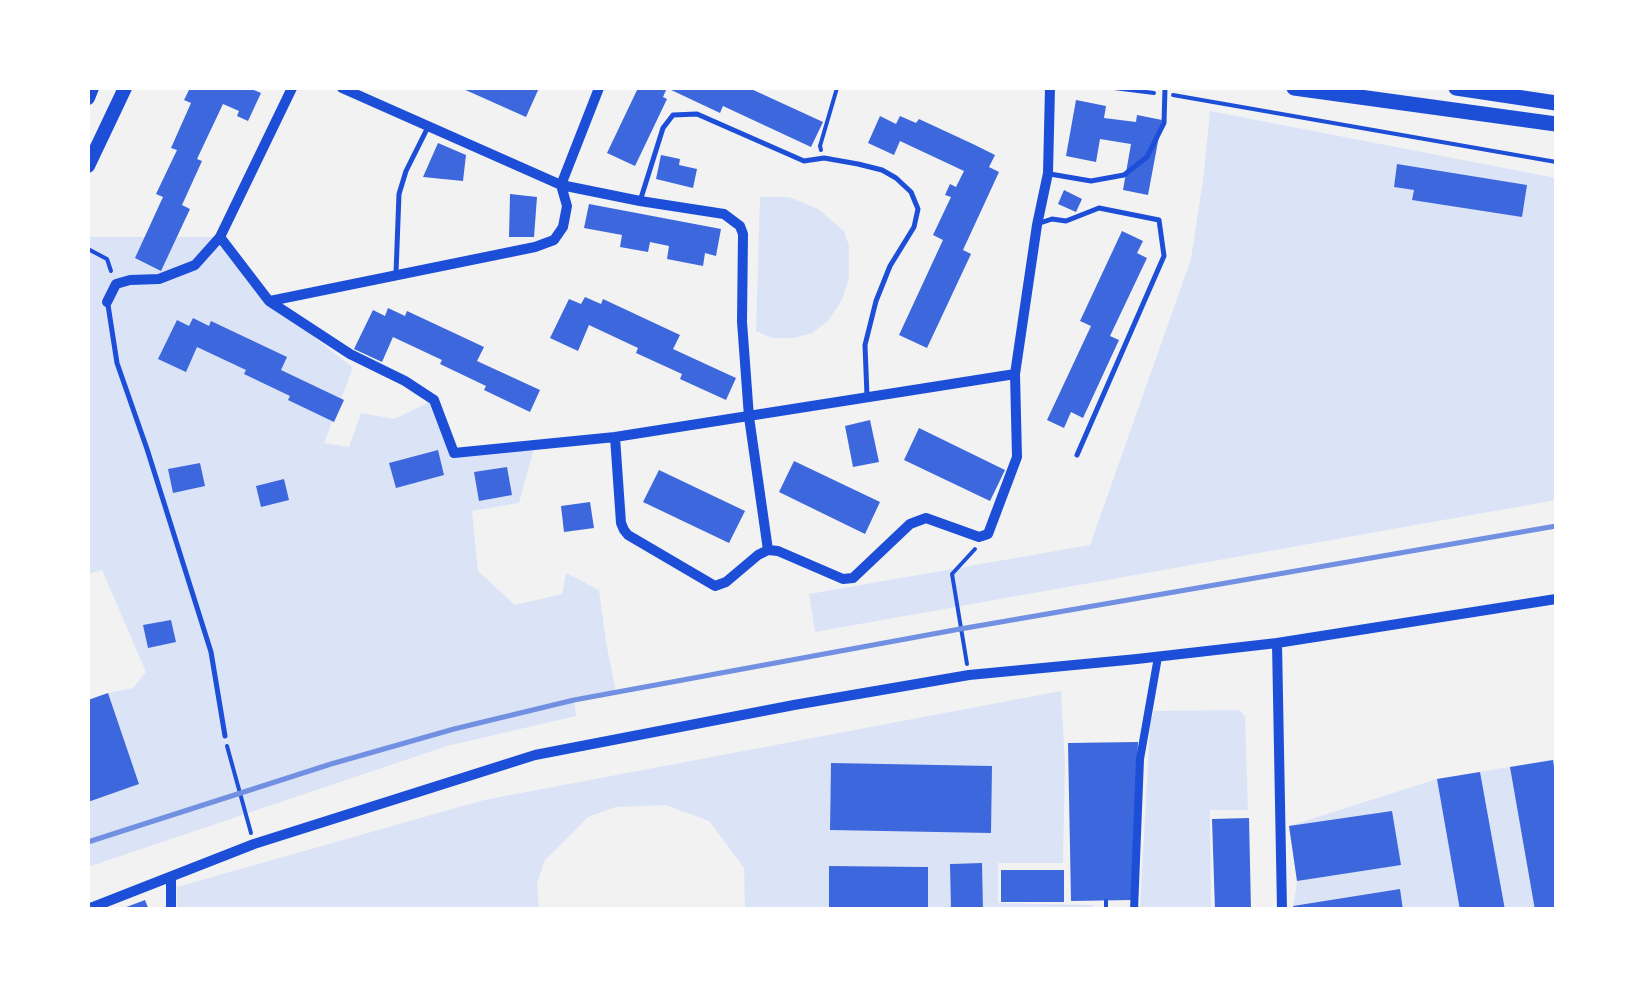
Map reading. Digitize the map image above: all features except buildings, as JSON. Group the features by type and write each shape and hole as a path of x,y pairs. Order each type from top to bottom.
{"main road":[{"path":"88,98 92,88"},
{"path":"88,166 126,88"},
{"path":"1294,88 1556,124"},
{"path":"1456,88 1556,103"}],"street":[{"path":"107,302 116,284 158,279 195,265 220,237 292,88"},
{"path":"342,88 561,185 724,214 740,226 748,416 768,550"},
{"path":"269,301 554,240 564,227 568,206 561,185 600,88"},
{"path":"615,437 621,523 628,536 715,586 768,550 843,579 853,578 910,524 926,518 979,537 988,534 1017,457 1014,374 1036,225 1048,174 1050,88"},
{"path":"220,237 269,301 350,354 434,400 454,453 615,437 1014,374"},
{"path":"88,909 254,844 535,755 969,675 1277,643 1556,599"},
{"path":"1277,643 1282,910"},
{"path":"1134,910 1140,760 1158,656"},
{"path":"170,878 171,910"}],"lane":[{"path":"1048,174 1092,181 1124,174 1147,157 1164,123 1165,91"},
{"path":"640,201 662,128 673,116 697,114 804,161 824,158 882,170 896,178 911,192 918,209 914,227 890,266 876,302 865,345 867,398"},
{"path":"396,276 400,194 406,171 428,128"},
{"path":"1036,225 1052,219 1066,221 1099,208 1160,220 1164,256 1077,456"},
{"path":"107,302 117,363 211,652 224,736"}],"path":[{"path":"824,158 820,146 837,88"},
{"path":"1114,88 1165,91 1556,162"},
{"path":"88,249 107,259 116,284"},
{"path":"969,675 952,574 988,534"},
{"path":"224,736 254,844"},
{"path":"1106,901 1106,910"}],"shaded area":[{"path":"1210,111 1556,178 1556,500 815,632 809,594 1090,545 1191,259"},
{"path":"760,197 789,197 818,209 844,231 849,246 849,279 842,300 828,321 812,333 772,338 756,331"},
{"path":"88,237 220,237 269,301 353,368 324,443 349,447 361,413 394,419 434,400 454,453 535,445 519,503 472,511 478,571 515,605 562,594 566,573 599,590 616,692 574,700 576,716 447,746 88,867 88,802 139,783 108,693 133,688 146,672 102,570 88,574"},
{"path":"1061,691 1065,763 1063,863 998,863 998,903 1093,905 1093,910 983,909 981,863 950,864 951,909 928,909 927,867 830,866 829,909 745,909 744,868 709,821 666,805 616,807 588,817 545,860 537,883 539,909 177,909 177,887 484,800","holes":["831,764 991,766 830,830"]},
{"path":"1239,710 1245,716 1248,810 1210,810 1211,909 1140,910 1150,723 1154,711"},
{"path":"1556,759 1556,909 1293,909 1297,881 1289,826 1437,779"}],"railway":[{"path":"88,842 331,764 574,700 1556,526"}]}
